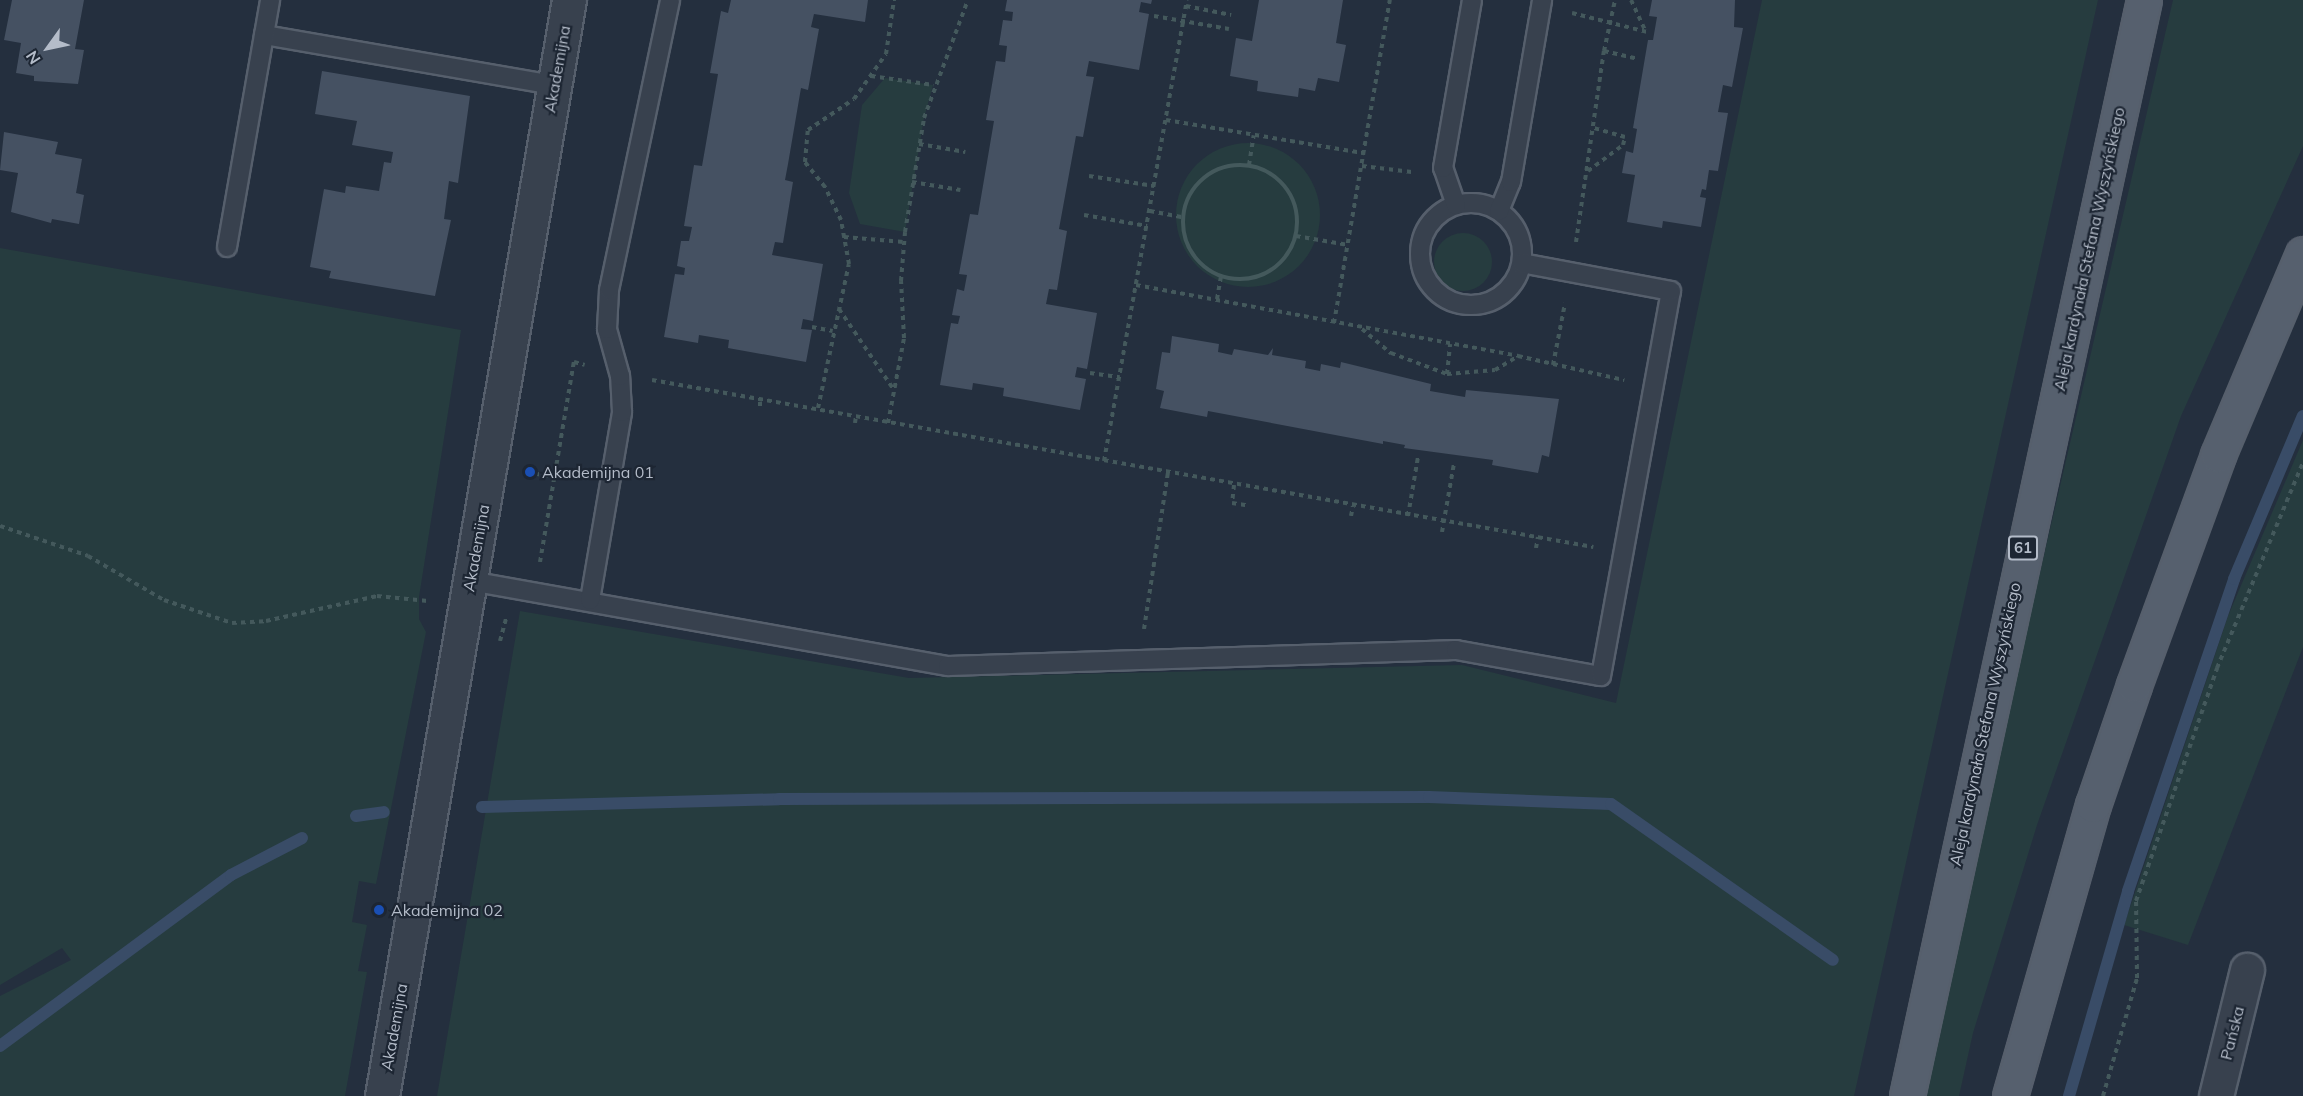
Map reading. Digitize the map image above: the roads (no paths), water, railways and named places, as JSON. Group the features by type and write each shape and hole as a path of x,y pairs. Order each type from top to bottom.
{"main road":[{"name":"Aleja kardynała Stefana Wyszyńskiego","path":"1906,1096 2144,0"},
{"path":"2010,1096 2093,805 2141,664 2218,455 2303,254"}],"street":[{"name":"Akademijna","path":"382,1096 569,0"},
{"name":"Pańska","path":"2216,1096 2247,970"}],"lane":[{"path":"227,247 270,0"},
{"path":"590,600 622,412 620,376 608,329 609,290 670,0"},
{"path":"1456,205 1443,168 1472,0"},
{"path":"1499,211 1511,182 1541,3"},
{"path":"264,35 554,85"},
{"path":"1481,203 1499,211 1514,226 1521,245 1522,263 1513,283 1499,297 1481,304 1461,304 1443,297 1428,284 1420,265 1420,245 1427,226 1441,211 1456,205 1481,203"},
{"path":"470,581 590,600 948,666 1456,650 1601,676 1671,291 1522,263"}],"waterway":[{"path":"2069,1096 2128,891 2234,579 2303,416"},
{"path":"482,807 779,799 1429,797 1611,804 1833,960"},
{"path":"356,816 384,812"},
{"path":"0,1046 231,875 302,838"}],"place":[{"name":"Akademijna 01","path":"530,472"},
{"name":"Akademijna 02","path":"379,910"}]}
